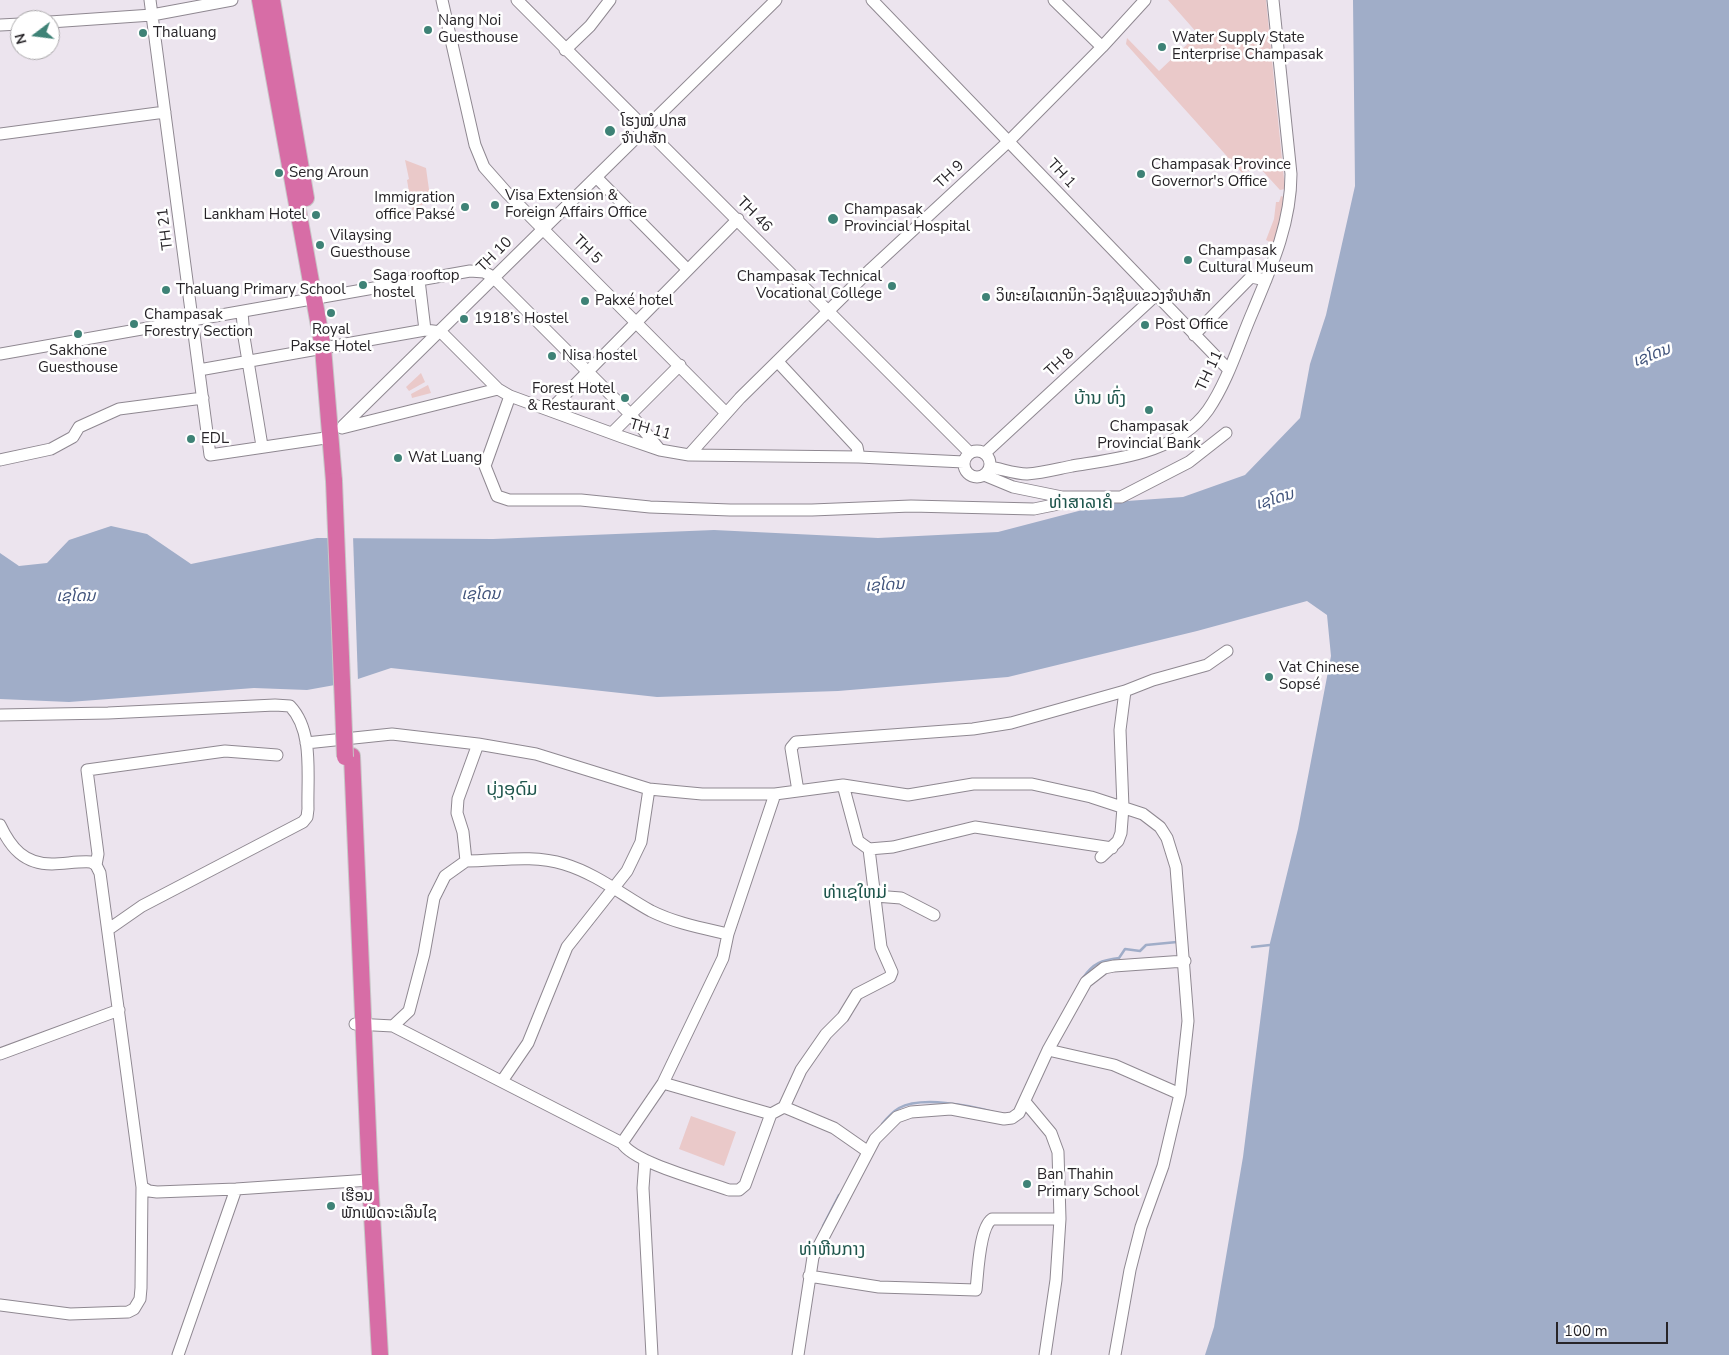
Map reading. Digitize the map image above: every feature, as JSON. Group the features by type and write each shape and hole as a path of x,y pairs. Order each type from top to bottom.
{"highway":[{"path":"260,0 320,297"},
{"path":"272,0 328,348 337,432 348,756 366,1181 370,1355"},
{"path":"366,1181 380,1355"}],"street":[{"name":"TH 21","path":"150,0 210,455 262,446"},
{"path":"60,21 152,14 232,0"},
{"name":"TH 5","path":"442,0 479,156 484,166 507,193 544,228 726,413"},
{"name":"TH 46","path":"517,0 565,50 738,219 966,457"},
{"path":"565,50 590,26 610,0"},
{"name":"TH 10","path":"337,432 441,332 493,277 598,178 776,0"},
{"name":"TH 1","path":"872,0 1228,369"},
{"path":"1054,0 1102,47"},
{"name":"TH 9","path":"689,455 726,413 828,311 1009,141 1102,47 1145,0"},
{"name":"TH 11","path":"987,471 1027,474 1128,456 1157,448 1177,438 1201,418 1211,404 1266,280 1285,229 1291,196 1291,174 1273,0"},
{"path":"0,134 164,112"},
{"path":"598,178 687,269"},
{"path":"550,410 738,219"},
{"path":"0,354 419,280 470,272 484,272 493,277 631,415 660,450"},
{"path":"1194,334 1251,277 1266,280"},
{"path":"419,280 425,330"},
{"name":"TH 8","path":"985,453 1156,295"},
{"path":"242,312 262,446 337,432 498,389"},
{"path":"199,370 425,330 441,332"},
{"name":"TH 11","path":"441,332 498,389 510,396 660,450 689,455 966,457"},
{"path":"778,362 857,447 859,457"},
{"path":"612,433 680,365"},
{"path":"510,396 485,466 497,496 510,500 581,500 650,507 722,510 812,510 911,506 1034,509 1088,498"},
{"path":"0,460 51,449 73,437 79,428 119,409 203,398"},
{"path":"987,471 989,458 985,453 976,450 966,457 966,471 971,475 987,471 1013,487 1062,497 1121,497 1188,462 1226,433"},
{"path":"798,791 791,748 796,742 973,729 1001,724 1125,691 1153,680 1207,664 1226,652"},
{"path":"1101,857 1112,848 1121,833 1123,807 1120,730 1125,691"},
{"path":"0,715 30,716 275,705 290,706 298,715 303,726 306,743 308,809 303,822 142,906 109,929"},
{"path":"306,743 392,734 455,743 478,744 536,754 649,790 702,794 775,794 843,785 908,795 973,784 1032,784 1091,797 1143,814 1160,827 1172,849 1176,867 1185,960 1188,1021 1180,1094 1162,1166 1130,1270 1115,1355"},
{"path":"466,861 463,832 457,813 458,799 478,744"},
{"path":"0,1305 70,1314 128,1312 134,1309 140,1299 142,1187 109,929 100,873 96,865 98,854 87,770 225,751 277,755"},
{"path":"843,785 858,840 869,848 893,847 975,827 1112,848"},
{"path":"502,1081 528,1044 567,947 627,871 642,842 649,790"},
{"path":"622,1143 663,1083 723,958 728,934 775,794"},
{"path":"0,825 8,842 22,857 51,864 85,861 96,865"},
{"path":"359,1024 393,1026 622,1143 625,1148 645,1160 730,1190 738,1190 745,1185 771,1114 784,1107 801,1070 826,1034 843,1017 857,994 890,977 892,972 882,946 869,848"},
{"path":"393,1026 409,1011 424,954 434,898 444,876 466,861 527,858 546,860 586,872 669,919 728,934"},
{"path":"876,896 901,898 934,915"},
{"path":"798,1355 813,1257 868,1151 886,1126 897,1117 911,1112 952,1109 1004,1119 1012,1118 1019,1113 1026,1103 1048,1050 1086,982 1095,974 1114,966 1185,960"},
{"path":"0,1054 119,1010"},
{"path":"1048,1050 1114,1064 1180,1094"},
{"path":"663,1083 771,1114"},
{"path":"1026,1103 1051,1133 1056,1142 1060,1219 1056,1280 1045,1355"},
{"path":"784,1107 834,1128 868,1151"},
{"path":"645,1160 643,1188 652,1355"},
{"path":"142,1187 149,1191 157,1192 236,1190 366,1181"},
{"path":"178,1355 236,1190"},
{"path":"809,1276 880,1287 976,1290 982,1245 988,1221 992,1219 1060,1219"}],"shaded area":[{"path":"1168,0 1266,0 1285,189 1280,190 1259,167 1242,173 1126,44 1127,38 1159,71 1198,34"},
{"path":"405,160 426,168 430,197 419,208 412,210 407,180 409,179"},
{"path":"1281,196 1284,197 1281,220 1274,244 1266,240 1274,219 1276,202 1279,202"},
{"path":"421,373 425,382 409,391 406,387"},
{"path":"428,385 431,393 412,398 411,394"},
{"path":"691,1116 736,1132 724,1166 679,1149"}],"water":[{"name":"ເຊໂດນ","path":"1353,0 1729,0 1729,1355 1205,1355 1214,1327 1243,1157 1270,943 1298,829 1331,656 1327,615 1307,601 1197,631 1008,677 838,691 657,697 391,668 346,683 307,690 254,688 69,702 0,699 0,553 19,566 47,563 69,540 111,526 147,534 191,564 317,538 493,539 714,530 878,538 998,532 1113,502 1183,497 1245,475 1300,418 1310,364 1326,315 1355,186"}],"pier":[{"path":"336,536 353,536 358,682 346,685"}],"waterway":[{"path":"1083,978 1098,963 1119,958 1125,949 1140,951 1146,945 1177,942"},
{"path":"1252,947 1270,945"},
{"path":"882,1124 892,1113 908,1104 932,1102 959,1104 993,1112"},
{"path":"823,1226 839,1195"}],"place":[{"name":"Nang Noi Guesthouse","path":"428,30"},
{"name":"Thaluang","path":"143,33"},
{"name":"Water Supply State Enterprise Champasak","path":"1162,47"},
{"name":"ໂຮງໝໍ ປກສ ຈຳປາສັກ","path":"610,131"},
{"name":"Seng Aroun","path":"279,173"},
{"name":"Champasak Province Governor's Office","path":"1141,174"},
{"name":"Visa Extension & Foreign Affairs Office","path":"495,205"},
{"name":"Immigration office Paksé","path":"465,207"},
{"name":"Lankham Hotel","path":"316,215"},
{"name":"Champasak Provincial Hospital","path":"833,219"},
{"name":"Vilaysing Guesthouse","path":"320,245"},
{"name":"Champasak Cultural Museum","path":"1188,260"},
{"name":"Saga rooftop hostel","path":"363,285"},
{"name":"Champasak Technical Vocational College","path":"892,286"},
{"name":"Thaluang Primary School","path":"166,290"},
{"name":"ວິທະຍໄລເຕກນິກ-ວິຊາຊີບແຂວງຈໍາປາສັກ","path":"986,297"},
{"name":"Pakxé hotel","path":"585,301"},
{"name":"Royal Pakse Hotel","path":"331,313"},
{"name":"1918’s Hostel","path":"464,319"},
{"name":"Champasak Forestry Section","path":"134,324"},
{"name":"Post Office","path":"1145,325"},
{"name":"Sakhone Guesthouse","path":"78,334"},
{"name":"Nisa hostel","path":"552,356"},
{"name":"Forest Hotel & Restaurant","path":"625,398"},
{"name":"Champasak Provincial Bank","path":"1149,410"},
{"name":"EDL","path":"191,439"},
{"name":"Wat Luang","path":"398,458"},
{"name":"Vat Chinese Sopsé","path":"1269,677"},
{"name":"Ban Thahin Primary School","path":"1027,1184"},
{"name":"ເຮືອນ ພັກເພັດຈະເລີນໄຊ","path":"331,1206"}],"district":[{"name":"ບ້ານ ທົ່ງ","path":"1100,400"},
{"name":"ທ່າສາລາຄໍ","path":"1081,504"},
{"name":"ບຸ່ງອຸດົມ","path":"512,791"},
{"name":"ທ່າເຊໃຫມ່","path":"855,894"},
{"name":"ທ່າຫີນກາງ","path":"832,1251"}]}
